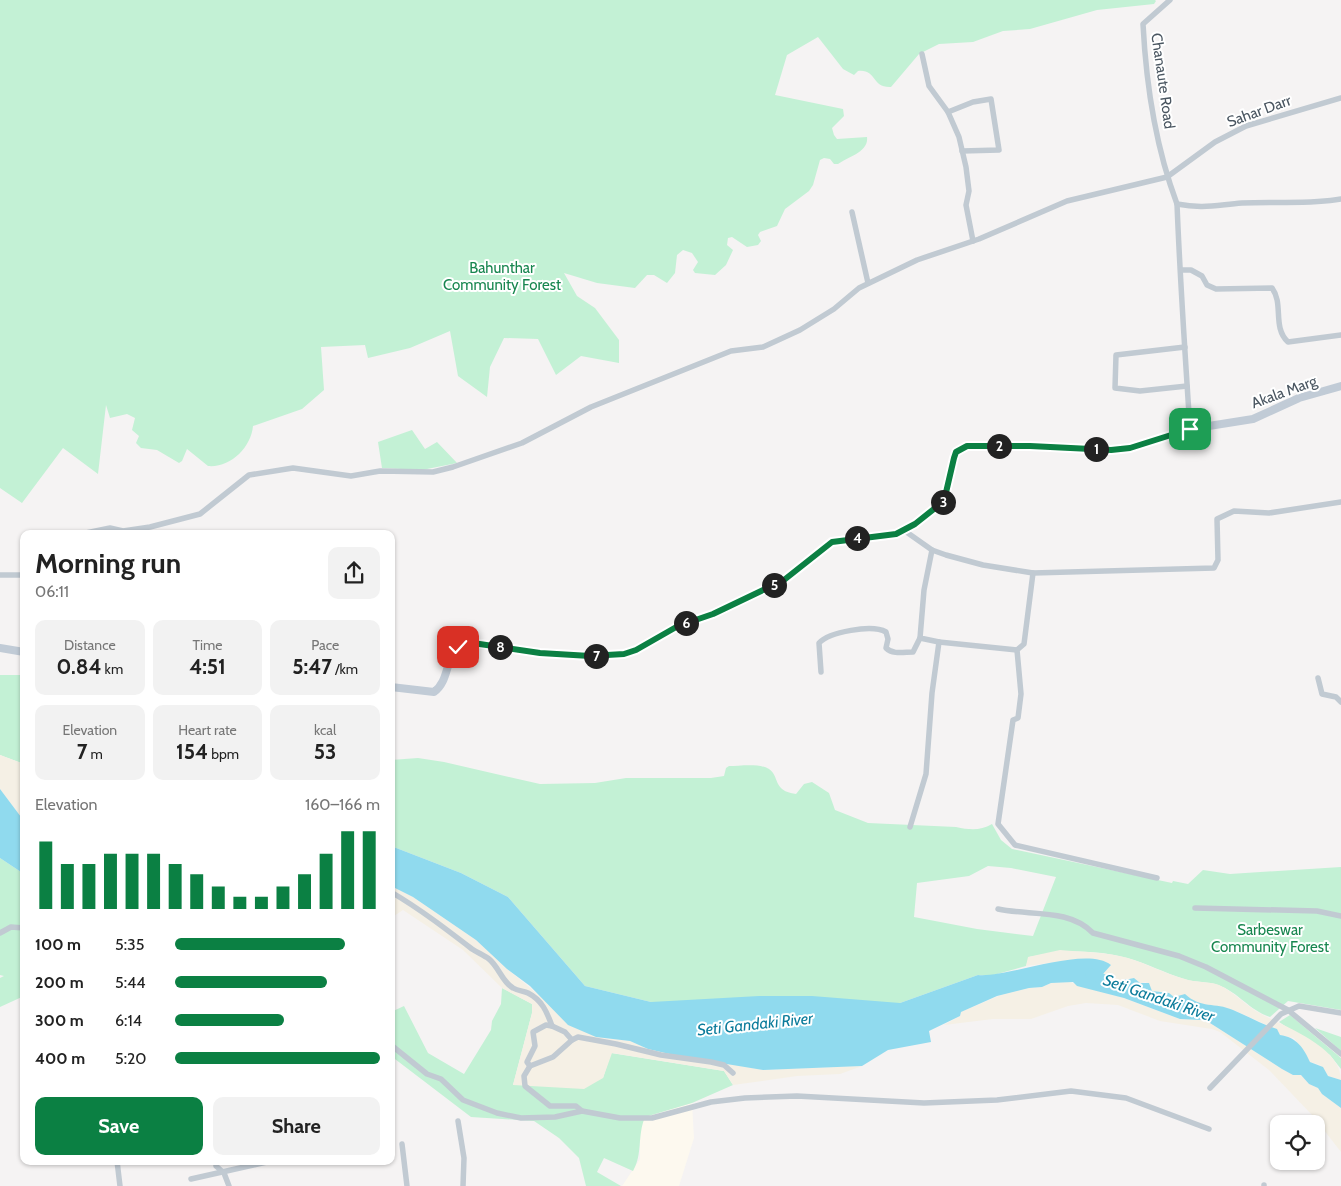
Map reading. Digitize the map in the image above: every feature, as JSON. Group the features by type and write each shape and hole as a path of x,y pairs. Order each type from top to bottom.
{"main road":[{"name":"Akala Marg","path":"395,688 420,692 434,692 442,682 454,651 466,643 540,653 600,656 630,652 678,626 713,614 784,580 832,542 896,534 905,531 944,501 954,458 961,448 967,446 1030,446 1111,450 1130,448 1190,429 1253,419 1299,398 1341,386"},
{"path":"0,648 20,651"}],"street":[{"name":"Chanaute Road","path":"1167,177 1154,118 1143,24 1170,0"},
{"path":"922,54 929,86 948,112 962,151 969,191 966,205 973,240"},
{"name":"Sahar Darr","path":"1167,177 1215,142 1246,126 1341,98"},
{"path":"948,112 973,102 991,99 999,150 962,151"},
{"path":"130,530 150,527 200,514 249,475 293,468 351,476 380,471 433,472 453,467 522,443 591,407 731,351 763,347 800,330 834,309 868,283 917,260 973,240 1068,201 1167,177 1177,204 1179,259 1182,270 1180,305 1185,347 1190,429"},
{"path":"1177,204 1210,208 1240,203 1326,202 1341,199"},
{"path":"852,212 868,283"},
{"path":"1182,270 1191,270 1202,276 1207,285 1216,289 1272,288 1277,303 1281,336 1288,342 1341,335"},
{"path":"1185,347 1116,355 1115,388 1140,391 1187,386"},
{"path":"905,531 932,550 983,565 1034,573 1214,568 1218,560 1217,519 1234,511 1270,513 1341,502"},
{"path":"100,530 110,528 119,530"},
{"path":"821,672 819,643 860,628 878,628 886,632 888,639 886,648 890,652 913,652 920,638 924,590 932,550"},
{"path":"920,638 939,642 1017,650 1024,644 1034,573"},
{"path":"0,575 20,575"},
{"path":"910,827 926,774 932,693 939,642"},
{"path":"1017,650 1021,694 1018,718 1013,720 998,824 1015,846 1157,878"},
{"path":"1318,678 1322,694 1336,697 1341,702"},
{"path":"395,894 422,911 434,922 489,959 514,989 527,992 539,1000 547,1012 552,1026"},
{"path":"1195,908 1317,911 1341,916"},
{"path":"998,909 1061,916 1087,927 1093,933 1179,956 1206,967 1288,1010 1341,1054"},
{"path":"0,933 11,926 20,927"},
{"path":"1210,1088 1280,1014 1299,1006 1341,1013"},
{"path":"530,1066 527,1062 534,1046 533,1032 546,1025 552,1026 564,1032 572,1040"},
{"path":"582,1111 576,1106 550,1106 525,1086 524,1076 530,1066 553,1057 578,1037 590,1038 600,1042 661,1055 724,1065 733,1073"},
{"path":"395,1049 427,1074 441,1079 463,1100 497,1113 521,1118 541,1118 582,1111 620,1118 652,1118 711,1102 744,1098 797,1096 924,1103 996,1100 1071,1091 1126,1098 1209,1130"},
{"path":"458,1120 464,1158 463,1186"},
{"path":"402,1144 407,1186"},
{"path":"118,1165 120,1186"},
{"path":"216,1165 224,1173 229,1186"},
{"path":"191,1179 255,1165"}],"shaded area":[{"path":"692,1103 694,1138 679,1186 622,1186 640,1159 640,1129 645,1117"}],"green space":[{"name":"Bahunthar Community Forest","path":"0,0 1156,1 1154,4 1097,10 1030,29 1003,31 973,42 939,44 919,54 891,87 880,85 872,75 864,71 858,71 854,75 843,69 818,37 787,55 775,95 843,109 844,116 832,128 834,135 837,139 867,137 865,147 838,164 834,164 830,159 824,158 820,160 813,185 809,191 785,209 777,226 760,232 758,235 761,241 758,245 747,247 732,237 728,238 727,245 733,250 726,265 715,275 695,273 693,270 698,262 692,253 683,250 677,255 675,273 667,283 654,275 647,275 635,288 597,283 564,273 577,296 595,308 619,340 619,363 581,356 556,375 538,339 504,338 490,367 487,397 458,376 450,331 410,348 368,358 365,345 321,347 324,390 302,409 253,426 244,449 224,464 208,466 187,449 182,461 179,463 157,450 141,448 136,443 139,436 132,430 135,418 127,414 110,418 106,405 98,474 63,448 22,503 0,488"},
{"path":"412,430 425,449 437,442 457,463 422,470 382,468 378,442"},
{"path":"0,675 20,675 20,762 0,755"},
{"name":"Sarbeswar Community Forest","path":"418,758 444,762 540,784 595,783 626,778 711,778 724,776 726,768 729,766 760,766 772,772 783,790 796,794 804,784 812,782 829,793 835,810 868,823 970,829 979,829 992,824 1001,840 1012,849 1172,883 1173,881 1188,884 1203,870 1230,874 1341,867 1341,1010 1288,1001 1270,1017 1218,985 1184,979 1127,958 1090,952 1053,953 1029,957 1026,966 990,976 978,975 900,1003 651,1002 585,986 508,897 461,873 395,848 395,760","holes":["988,866 1011,868 1056,877 1033,936 977,929 914,917 917,883 969,876"]},
{"path":"0,858 20,871 20,998 0,1007 0,978 4,976 0,975"},
{"path":"502,988 532,1004 532,1013 513,1085 603,1078 611,1053 724,1071 733,1085 692,1103 645,1117 641,1131 638,1158 633,1171 604,1158 597,1172 621,1186 586,1186 579,1158 559,1138 534,1121 471,1117 395,1059 395,1010 404,1006 428,1053 464,1074 491,1030 492,1021 501,1004"},
{"path":"1290,1015 1341,1058 1341,1069 1330,1055 1279,1022"},
{"path":"1315,1028 1341,1037 1341,1051"}],"sand":[{"path":"0,755 20,762 20,816 0,789"},
{"path":"395,888 413,897 476,940 540,996 603,1038 630,1041 648,1049 763,1070 862,1066 840,1074 797,1076 733,1085 724,1071 612,1053 603,1078 584,1089 513,1085 532,1013 532,1004 502,988 463,950 403,910 395,915"},
{"path":"1060,950 1120,956 1189,980 1219,985 1256,1011 1294,1030 1321,1047 1338,1068 1341,1080 1328,1076 1320,1065 1310,1062 1294,1038 1280,1035 1269,1026 1236,1011 1195,1003 1180,995 1174,997 1169,993 1152,991 1146,982 1140,983 1136,980 1128,979 1109,983 1103,974 1111,965 1104,962 1082,960 1026,966 1028,957"},
{"path":"1069,982 1124,998 1180,1019 1201,1020 1210,1023 1282,1069 1293,1075 1301,1075 1309,1084 1318,1088 1341,1108 1341,1152 1325,1131 1325,1115 1312,1115 1269,1070 1220,1032 1212,1029 1160,1021 1118,1005 1086,1003 1068,1006 1031,1019 993,1019 944,1025 960,1016 961,1012 1001,995 1029,988 1042,987 1051,983"}],"water":[{"path":"0,789 20,816 20,871 0,858"},
{"path":"395,848 461,873 508,897 585,986 651,1002 759,996 812,996 900,1003 978,975 992,975 1066,960 1099,960 1111,965 1103,974 1109,983 1134,978 1140,983 1149,983 1152,991 1169,993 1174,997 1185,994 1202,1004 1239,1012 1277,1029 1280,1035 1291,1038 1299,1044 1310,1062 1323,1067 1328,1076 1341,1080 1341,1108 1322,1094 1318,1088 1309,1084 1301,1075 1293,1075 1282,1069 1210,1023 1201,1020 1180,1019 1124,998 1077,986 1073,982 1051,983 1042,987 1029,988 997,996 961,1012 960,1016 929,1031 931,1042 888,1050 862,1066 763,1070 678,1056 648,1049 630,1041 596,1037 568,1025 530,986 507,969 476,940 413,897 395,888"}],"waterway":[{"name":"Seti Gandaki River","path":"1091,974 1124,989"}],"route":[{"path":"458,647 462,644 473,643 540,653 590,656 617,655 630,652 678,626 713,614 775,585 800,569 832,542 882,534 896,534 905,531 944,501 954,458 956,452 961,448 967,446 1030,446 1111,450 1130,448 1190,429"}]}
